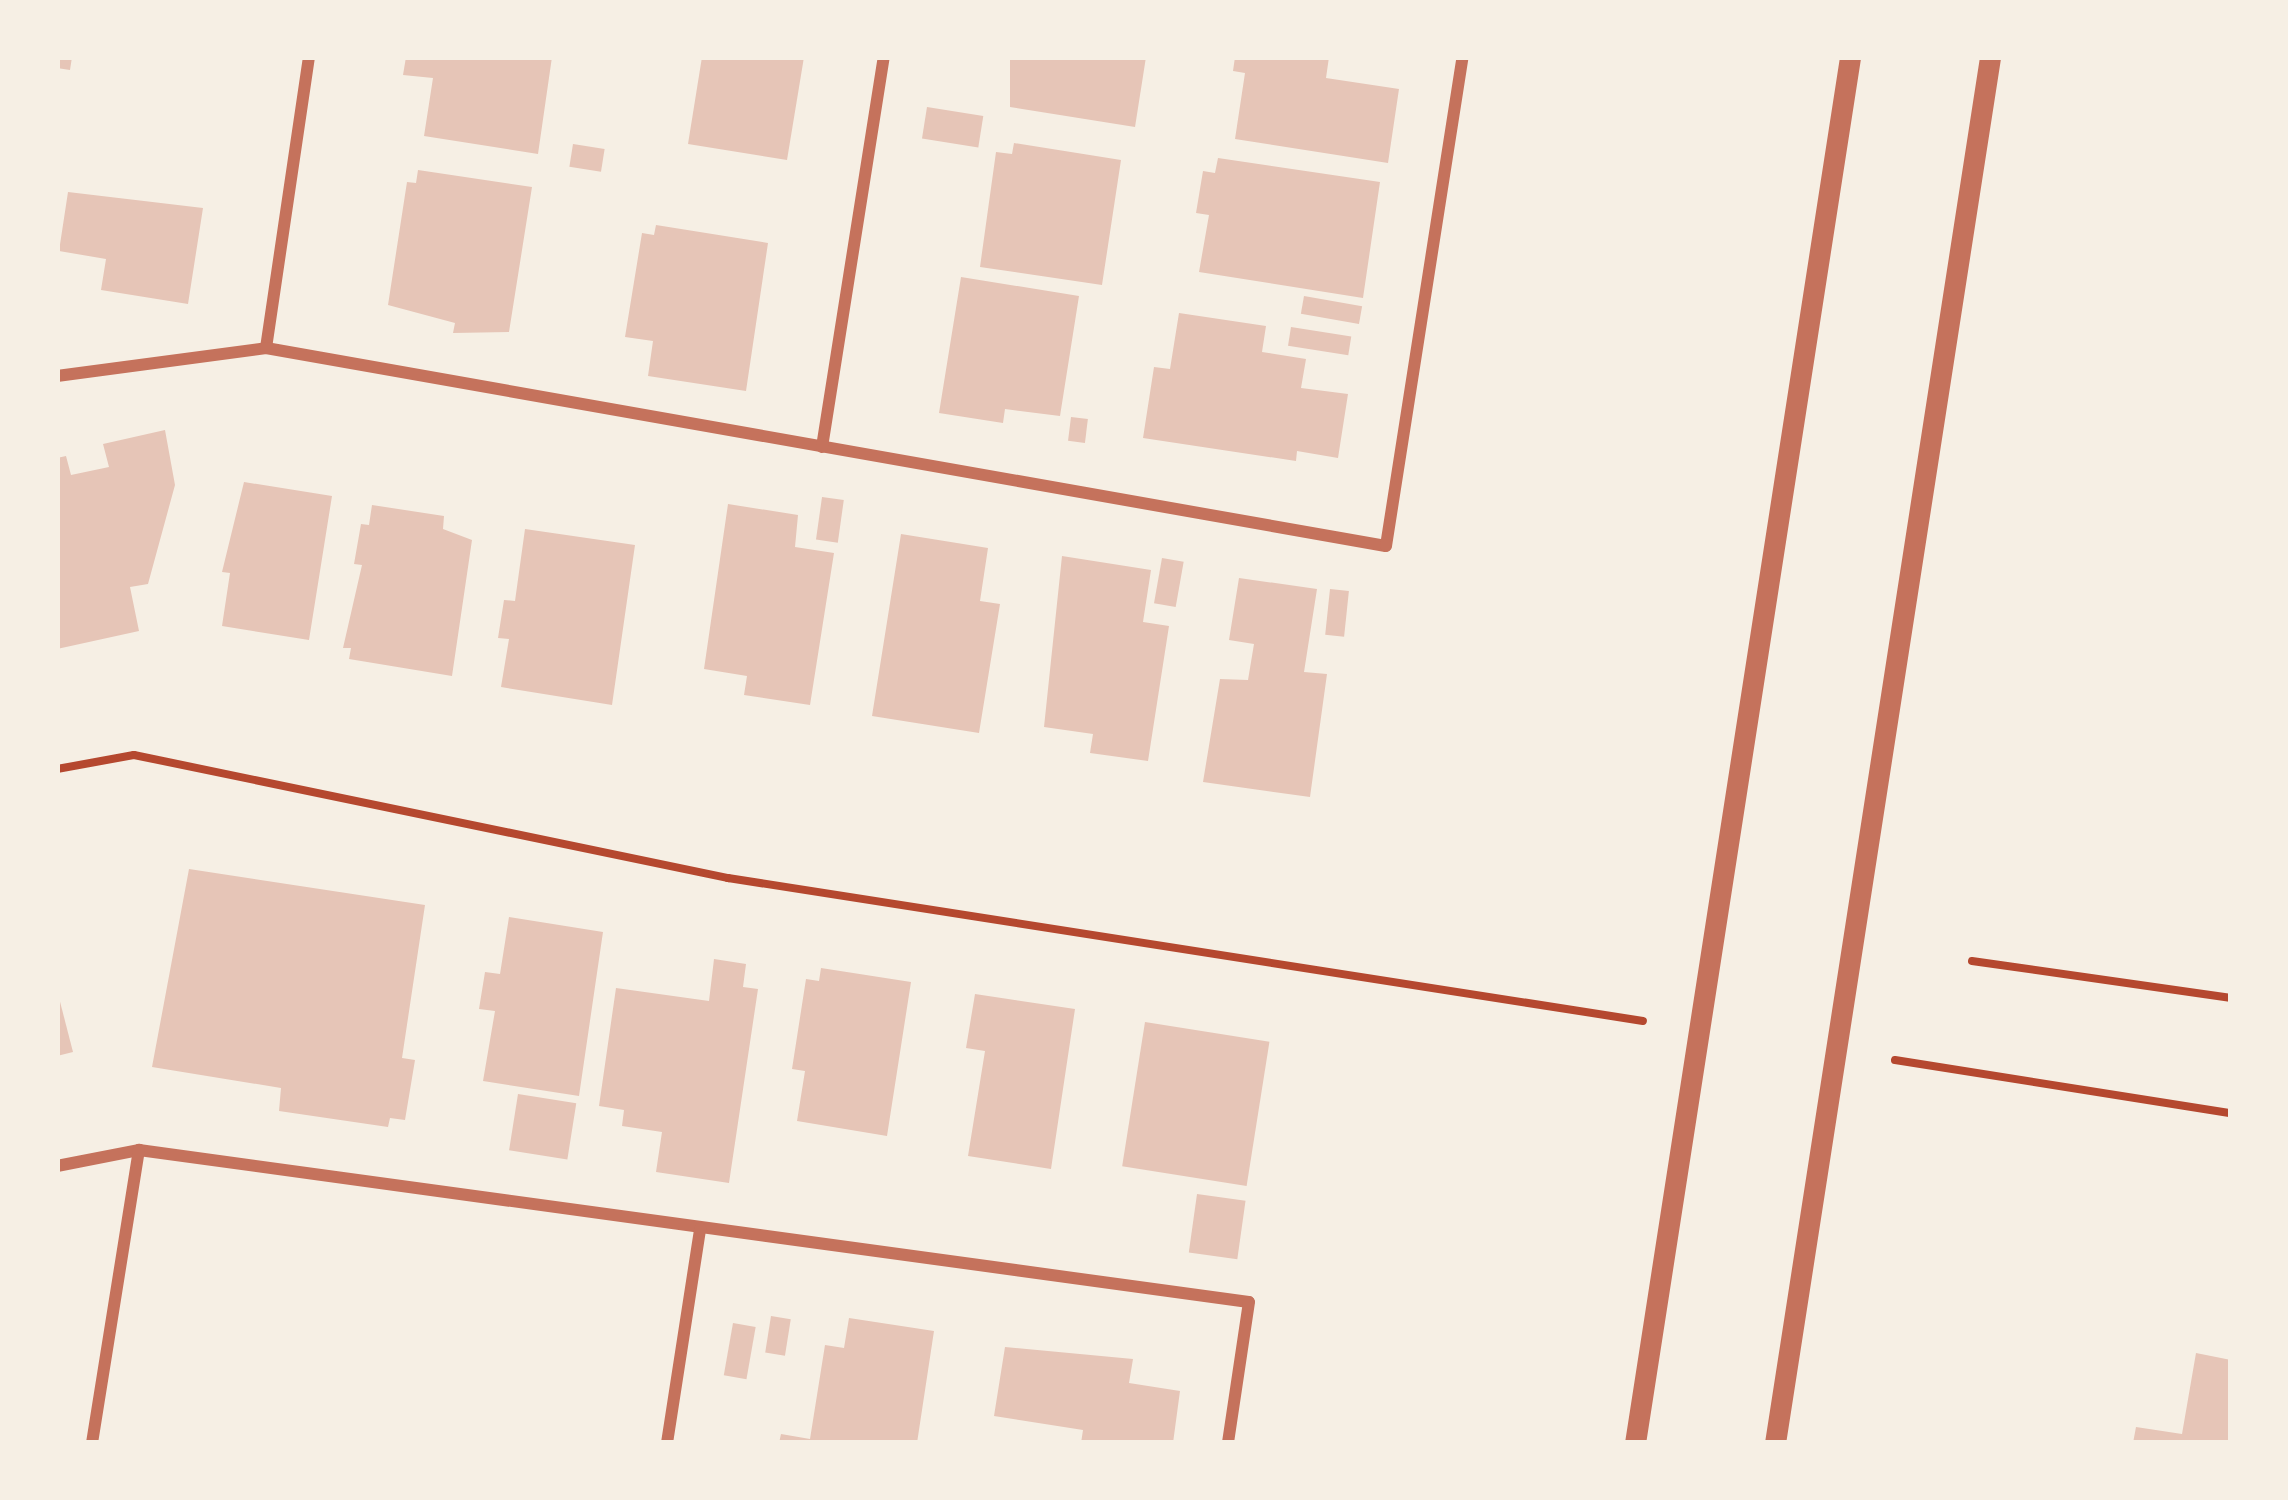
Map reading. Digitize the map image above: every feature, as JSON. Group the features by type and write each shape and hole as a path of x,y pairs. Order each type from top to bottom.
{"street":[{"path":"266,348 309,57"},
{"path":"822,447 884,57"},
{"path":"57,376 266,348 1386,546 1463,57"},
{"path":"1634,1443 1850,57"},
{"path":"1774,1443 1990,57"},
{"path":"57,1166 139,1150 1249,1302 1228,1443"},
{"path":"92,1443 139,1150"},
{"path":"667,1443 700,1229"}],"path":[{"path":"57,770 134,755 728,878 1667,1025"},
{"path":"1972,961 2231,998"},
{"path":"1879,1058 2231,1113"}],"building":[{"path":"57,57 72,57 70,70 57,68"},
{"path":"406,57 552,57 538,154 424,136 433,78 403,75"},
{"path":"702,57 804,57 787,160 688,144"},
{"path":"1010,57 1146,57 1135,127 1010,107"},
{"path":"1235,57 1329,57 1326,78 1399,89 1388,163 1235,139 1245,73 1233,71"},
{"path":"927,107 983,116 978,148 922,139"},
{"path":"1014,143 1121,160 1102,285 980,267 996,152 1012,154"},
{"path":"573,144 605,149 601,172 569,167"},
{"path":"1218,158 1380,182 1363,298 1199,272 1209,215 1196,213 1203,171 1215,173"},
{"path":"418,170 532,187 509,332 453,333 455,323 388,305 407,182 416,183"},
{"path":"68,192 203,208 188,304 101,290 106,259 59,251"},
{"path":"656,225 768,243 746,391 648,376 653,341 625,337 642,233 654,235"},
{"path":"961,277 1079,296 1060,416 1005,409 1003,423 939,413"},
{"path":"1304,296 1362,306 1359,324 1301,314"},
{"path":"1179,313 1266,326 1262,352 1306,359 1301,388 1348,394 1338,458 1297,451 1296,461 1143,438 1154,367 1170,369"},
{"path":"1291,327 1351,337 1348,355 1288,346"},
{"path":"1071,417 1088,419 1085,443 1068,441"},
{"path":"165,430 175,485 148,584 130,587 139,631 57,649 57,458 66,456 71,475 109,467 103,444"},
{"path":"244,482 332,496 309,640 222,626 230,573 222,572"},
{"path":"822,497 844,500 838,543 816,540"},
{"path":"728,504 798,515 795,547 834,553 810,705 744,695 747,676 704,669"},
{"path":"372,505 444,516 443,529 472,540 452,676 349,659 351,648 343,648 362,565 354,564 361,524 369,525"},
{"path":"525,529 635,545 612,705 501,687 509,639 498,638 504,600 515,601"},
{"path":"901,534 988,548 980,601 1000,604 979,733 872,716"},
{"path":"1062,556 1151,570 1143,622 1169,626 1148,761 1090,753 1093,734 1044,727"},
{"path":"1162,558 1184,562 1176,607 1154,603"},
{"path":"1239,578 1317,589 1304,672 1327,674 1310,797 1203,782 1220,679 1248,680 1254,644 1229,640"},
{"path":"1330,589 1349,591 1344,637 1325,635"},
{"path":"189,869 425,905 402,1058 415,1060 405,1120 390,1118 388,1127 279,1111 281,1088 152,1067"},
{"path":"509,917 603,932 579,1096 483,1081 495,1011 479,1009 485,972 500,974"},
{"path":"714,959 746,964 743,987 758,989 729,1183 656,1172 662,1132 622,1126 624,1110 599,1106 616,988 709,1001"},
{"path":"821,968 911,982 887,1136 797,1121 805,1071 792,1069 806,979 819,981"},
{"path":"57,990 73,1052 57,1056"},
{"path":"975,994 1075,1009 1051,1169 968,1156 985,1051 966,1048"},
{"path":"1145,1022 1269,1042 1247,1186 1122,1166"},
{"path":"518,1094 576,1103 567,1160 509,1150"},
{"path":"1197,1194 1246,1201 1237,1259 1189,1252"},
{"path":"771,1316 791,1319 785,1356 765,1353"},
{"path":"849,1318 934,1331 917,1443 779,1443 781,1434 810,1439 825,1345 844,1348"},
{"path":"733,1323 756,1327 746,1379 724,1375"},
{"path":"1005,1347 1133,1359 1129,1383 1180,1391 1173,1443 1081,1443 1083,1430 994,1416"},
{"path":"2196,1353 2231,1360 2231,1443 2133,1443 2136,1427 2182,1434"}]}
